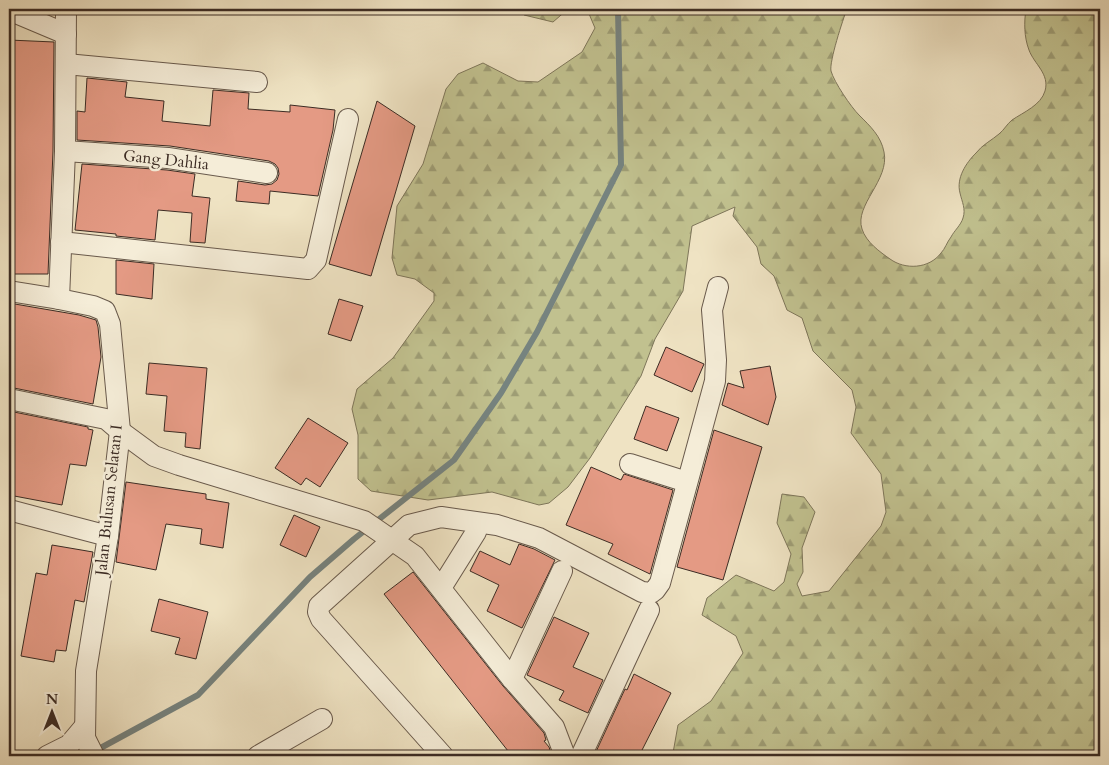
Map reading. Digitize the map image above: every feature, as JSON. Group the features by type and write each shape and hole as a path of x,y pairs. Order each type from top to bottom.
{"street":[{"path":"9,291 59,299 66,150 66,9"},
{"path":"9,10 66,34"},
{"path":"66,64 257,82"},
{"path":"61,242 308,269 316,260 348,119"},
{"name":"Gang Dahlia","path":"66,150 168,158 267,173"},
{"path":"443,756 321,619 318,612 319,606 378,530 409,525 441,516 497,526 540,538 642,592 652,593 660,582 715,381 716,360 712,310 718,287"},
{"name":"Jalan Bulusan Selatan I","path":"59,299 93,306 105,312 110,324 120,432 108,536 86,671 85,732 94,756"},
{"path":"9,399 106,419 120,432 154,456 179,466 378,530 415,556 512,679 554,727 566,756"},
{"path":"630,464 687,482"},
{"path":"9,510 108,536"},
{"path":"441,588 476,532"},
{"path":"512,679 562,571"},
{"path":"580,756 649,610"},
{"path":"258,756 322,719"},
{"path":"47,756 69,745 85,732"}],"green space":[{"path":"520,9 568,9 553,22 524,15"},
{"path":"587,9 847,9 834,50 831,71 847,100 878,136 884,152 882,172 863,211 862,229 870,242 890,259 903,265 917,266 924,265 936,258 961,223 964,212 959,182 969,161 1012,120 1032,108 1043,96 1046,85 1045,79 1041,69 1031,55 1026,40 1026,9 1100,9 1100,756 675,756 673,753 678,725 711,701 743,653 736,636 702,615 707,598 736,575 774,591 784,582 791,554 777,523 782,494 804,497 815,512 802,548 803,572 797,584 802,596 829,591 881,526 886,512 881,474 851,433 856,407 852,390 813,351 802,318 787,310 774,276 761,264 757,247 733,216 735,207 692,226 683,291 655,339 641,376 590,458 568,487 549,503 539,505 492,492 428,500 371,491 358,479 358,435 352,409 357,389 393,358 434,301 434,293 415,279 397,275 392,258 397,206 423,164 446,89 458,74 483,63 518,81 538,82 582,52 595,28"}],"building":[{"path":"9,40 54,42 53,151 48,274 9,274"},
{"path":"87,78 127,82 125,97 164,101 162,121 210,126 213,90 249,93 248,109 290,112 290,105 335,110 333,130 318,196 270,191 269,204 236,201 238,181 265,185 272,184 277,180 279,174 275,164 269,161 170,146 77,140 77,111 85,112"},
{"path":"377,101 415,126 371,276 329,264"},
{"path":"82,164 167,170 195,174 192,196 210,198 205,243 190,242 192,213 158,210 155,240 75,230"},
{"path":"116,260 154,264 152,299 116,294"},
{"path":"339,299 363,306 351,341 328,334"},
{"path":"9,303 79,315 96,320 101,357 93,404 9,387"},
{"path":"666,347 704,364 692,392 654,375"},
{"path":"149,363 207,368 200,449 185,447 186,433 164,431 167,396 146,394"},
{"path":"770,366 776,397 768,425 722,405 728,383 744,388 740,371"},
{"path":"646,406 679,418 667,451 634,439"},
{"path":"9,411 88,427 88,429 93,430 86,466 70,464 62,505 9,495"},
{"path":"308,418 348,443 320,487 306,478 301,485 275,468"},
{"path":"714,430 762,447 723,580 677,567"},
{"path":"591,467 621,480 624,474 673,490 650,574 608,554 613,544 566,525"},
{"path":"126,482 206,494 206,499 229,503 223,548 200,544 202,529 166,524 156,570 116,562"},
{"path":"294,515 320,527 306,557 280,545"},
{"path":"519,544 534,549 555,560 522,628 487,611 499,585 470,571 480,551 510,565"},
{"path":"52,545 93,552 84,602 75,600 66,651 56,650 54,662 21,656 36,573 47,575"},
{"path":"413,572 503,686 544,733 546,740 544,741 549,747 552,756 512,756 384,594"},
{"path":"159,599 208,612 196,659 175,654 180,638 151,631"},
{"path":"554,617 589,633 573,667 603,680 588,713 559,700 564,691 527,675"},
{"path":"634,674 671,693 639,756 594,756 625,689 627,690"}],"waterway":[{"path":"95,751 198,695 310,577 354,539 454,460 501,393 537,332 621,165 618,9"}]}
